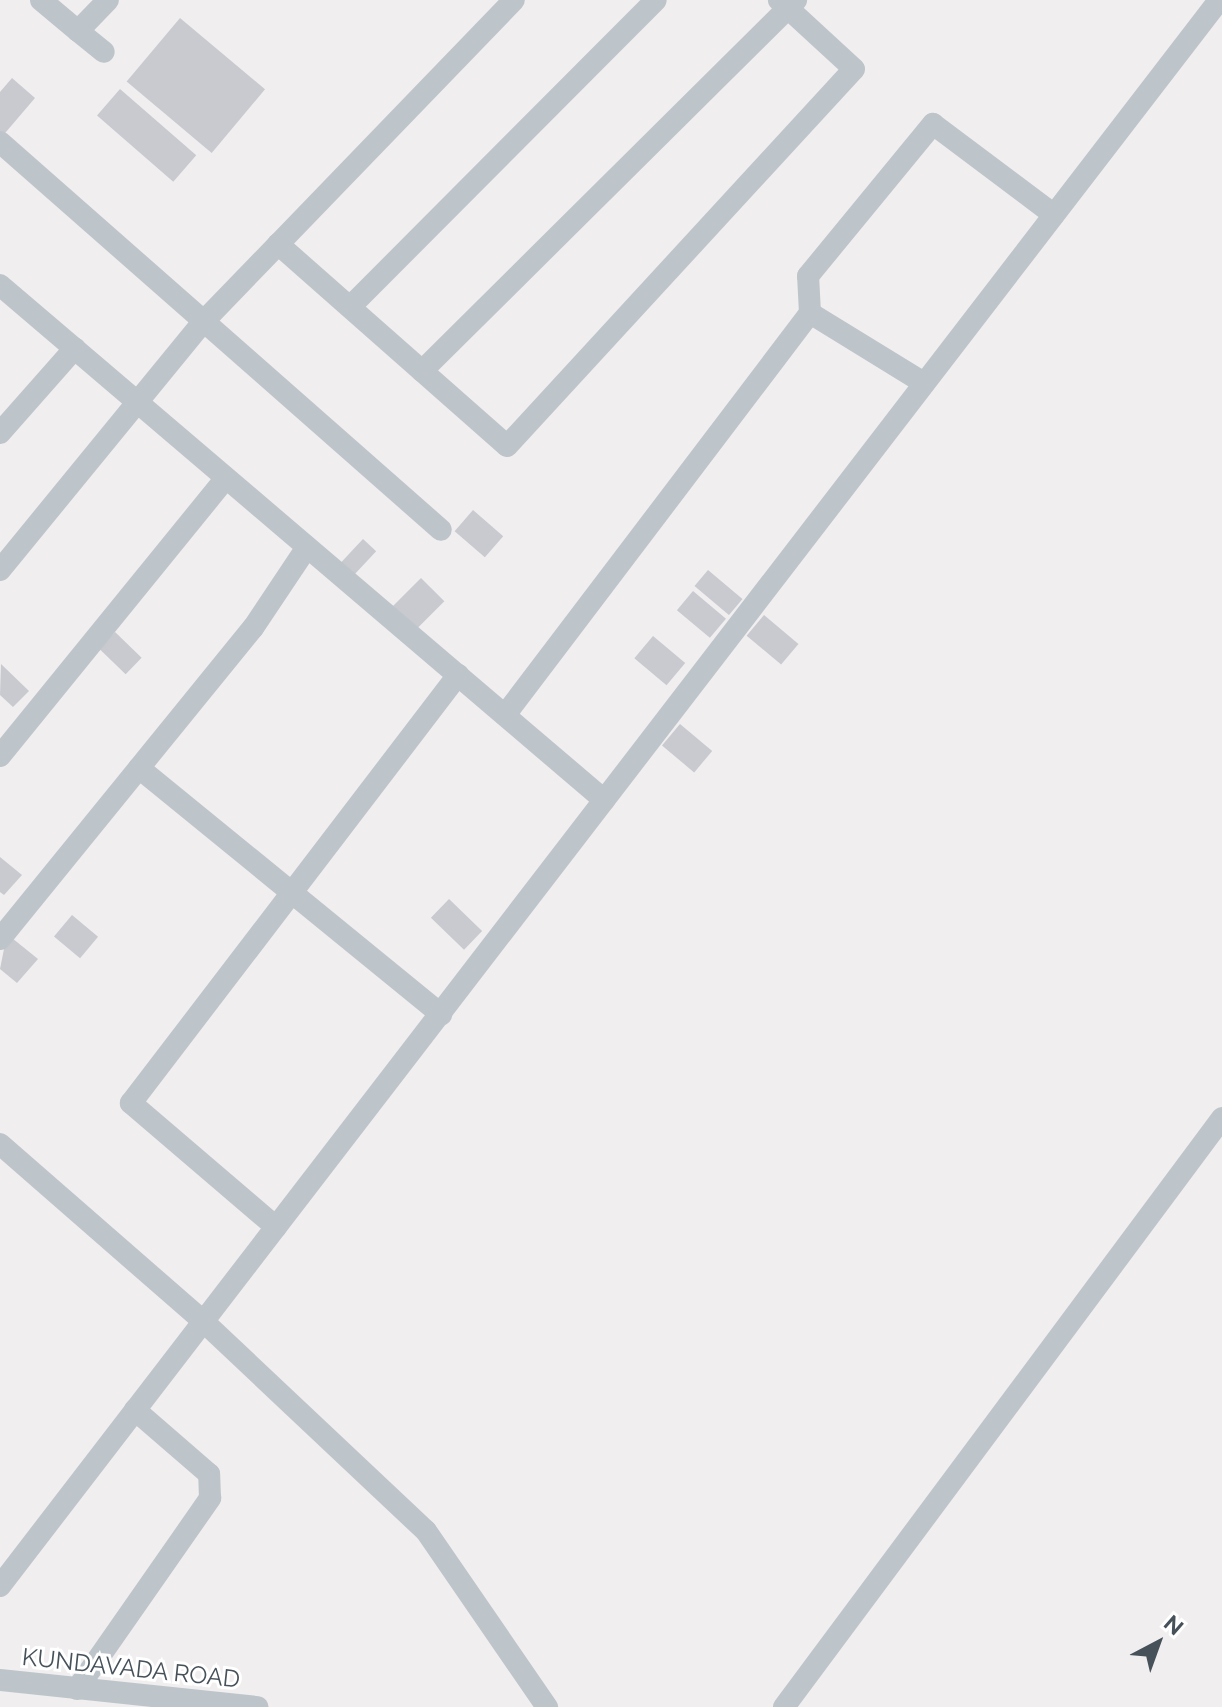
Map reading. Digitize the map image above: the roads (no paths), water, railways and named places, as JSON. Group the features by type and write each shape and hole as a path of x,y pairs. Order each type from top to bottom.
{"street":[{"path":"41,0 104,52"},
{"path":"78,31 108,0"},
{"path":"0,570 132,403 204,321 514,0"},
{"path":"350,307 656,0"},
{"path":"0,1586 1219,0"},
{"path":"278,244 507,446 854,69 788,3 422,371"},
{"path":"505,715 810,313 808,276 933,124 1054,215"},
{"path":"0,142 441,530"},
{"path":"0,285 75,348 132,403 226,478 604,800"},
{"path":"810,313 924,383"},
{"path":"0,433 75,348"},
{"path":"0,756 226,478"},
{"path":"0,939 253,628 307,547"},
{"path":"276,1227 131,1103 458,675"},
{"path":"139,768 441,1014"},
{"path":"784,1707 1222,1118"},
{"path":"0,1144 203,1321 426,1531 547,1707"},
{"path":"77,1689 210,1498 209,1474 135,1410"},
{"name":"KUNDAVADA ROAD","path":"0,1680 77,1689 131,1701 258,1707"}]}
